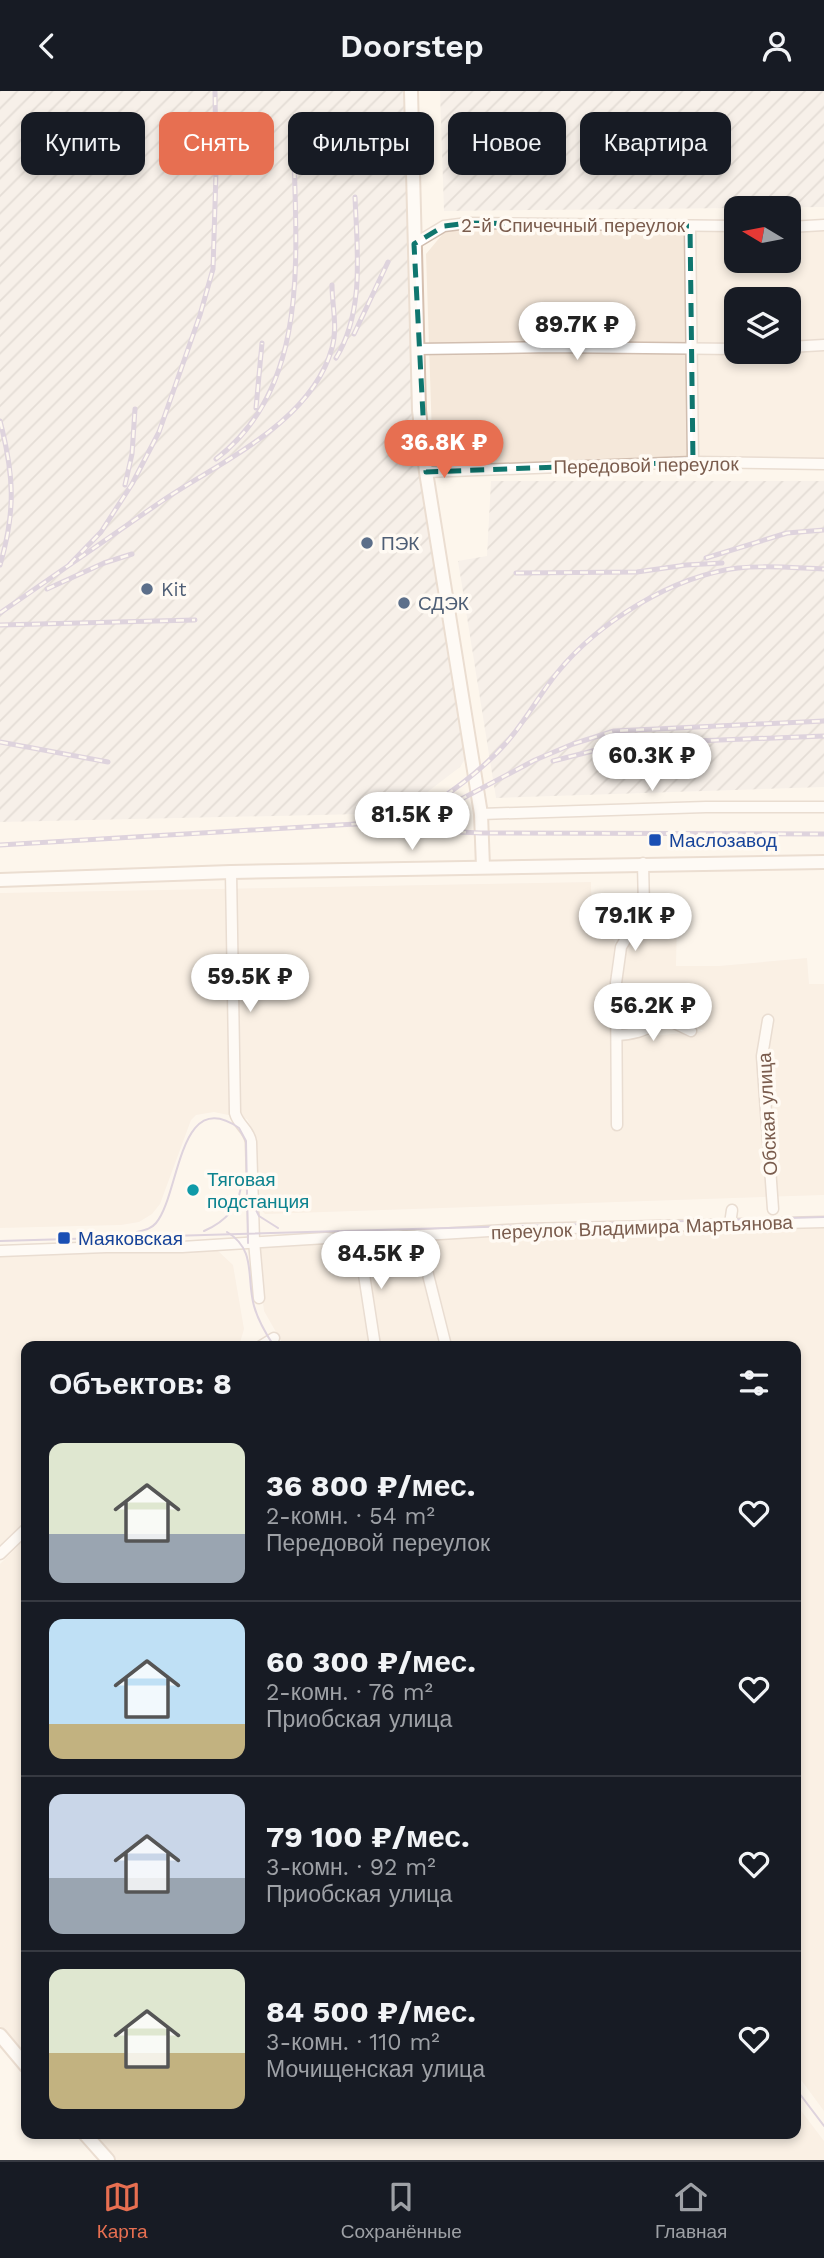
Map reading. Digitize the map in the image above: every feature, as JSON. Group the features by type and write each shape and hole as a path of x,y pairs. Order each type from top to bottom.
{"street":[{"path":"411,91 419,416 481,814 483,867"},
{"name":"2-й Спичечный переулок","path":"414,244 444,226 468,223 724,226"},
{"path":"802,226 824,225"},
{"path":"690,226 694,462"},
{"path":"801,346 824,345"},
{"path":"417,349 724,349"},
{"name":"Передовой переулок","path":"426,472 694,462 824,464"},
{"path":"481,814 706,807 824,807"},
{"path":"0,880 643,863 824,862"},
{"path":"617,1125 616,983 619,954 626,936 644,908 643,863"},
{"path":"231,872 235,1113 251,1137 254,1241 259,1299"},
{"path":"617,1035 638,1034 668,1020 691,1031"},
{"name":"Обская улица","path":"768,1020 762,1056 773,1209"},
{"path":"730,1224 732,1210"},
{"name":"переулок Владимира Мартьянова","path":"0,1251 182,1247 326,1238 374,1242 418,1235 524,1229 824,1222"},
{"path":"418,1235 445,1341"},
{"path":"359,1241 374,1341"},
{"path":"269,1341 274,1338"},
{"path":"0,1554 21,1534"},
{"path":"0,2035 21,2060"},
{"path":"90,2139 108,2160"}],"highlighted area":[{"path":"468,223 690,226 693,462 426,472 414,244 444,226"}],"shaded area":[{"path":"0,91 406,91 407,112 288,112 288,175 409,175 420,468 465,759 460,767 413,803 362,814 0,822"},
{"path":"440,91 824,91 824,207 802,207 802,196 724,196 724,208 444,211"},
{"path":"446,230 724,230 724,273 802,273 802,230 824,230 824,460 687,458 433,467 426,254"},
{"name":"Маслозавод","path":"491,481 824,481 824,787 496,798 458,561 487,556"},
{"path":"591,882 592,919 615,941 611,973 610,1040 704,1031 668,1016 623,1028 622,965 633,933 642,923 677,922 676,966 719,966 807,958 809,984 824,984 824,1195 265,1214 256,1204 255,1134 247,1119 214,1112 196,1115 191,1120 160,1204 152,1214 139,1222 121,1225 0,1228 0,893"},
{"path":"824,1226 824,2111 801,2080 801,1341 281,1341 264,1311 257,1250 259,1245"},
{"path":"218,1251 233,1265 244,1329 240,1341 21,1341 21,1525 0,1545 0,1254"},
{"path":"21,1543 21,2051 0,2026 0,1564"},
{"path":"801,2111 824,2141 824,2160 115,2160 97,2139 801,2139"}],"tram line":[{"path":"137,1232 154,1225 164,1209 192,1132 204,1121 219,1119 239,1128 246,1141 248,1243"},
{"path":"204,1231 219,1223 235,1206 241,1182"},
{"path":"250,1198 259,1216 278,1228"},
{"path":"0,1241 824,1217"},
{"path":"227,1232 243,1247 247,1256 254,1306 271,1341"},
{"path":"801,2096 824,2126"}],"railway":[{"path":"70,564 101,532 132,484 159,432 200,315 213,269 215,91"},
{"path":"216,459 246,429 268,395 283,358 295,277 295,175"},
{"path":"336,358 345,340 355,300 358,258 355,197"},
{"path":"354,334 388,262"},
{"path":"0,613 162,501 261,438 285,419 305,398 321,374 332,348 335,324 332,285"},
{"path":"256,408 262,343"},
{"path":"125,485 132,454 135,409"},
{"path":"0,421 8,459 11,493 9,527 0,565"},
{"path":"706,558 787,533 824,530"},
{"path":"47,589 104,563 132,554"},
{"path":"516,573 637,572 722,563"},
{"path":"433,804 472,776 498,752 574,654 593,636 638,604 688,581 738,568 824,569"},
{"path":"0,625 195,620"},
{"path":"0,845 406,821 452,804 535,760 614,731 824,721"},
{"path":"553,761 620,744 824,736"},
{"path":"0,742 108,762"},
{"path":"394,829 481,833 824,834"}],"place":[{"name":"ПЭК","path":"367,543"},
{"name":"Kit","path":"147,589"},
{"name":"СДЭК","path":"404,603"},
{"name":"Маслозавод","path":"655,840"},
{"name":"Тяговая подстанция","path":"193,1190"},
{"name":"Маяковская","path":"64,1238"}]}
